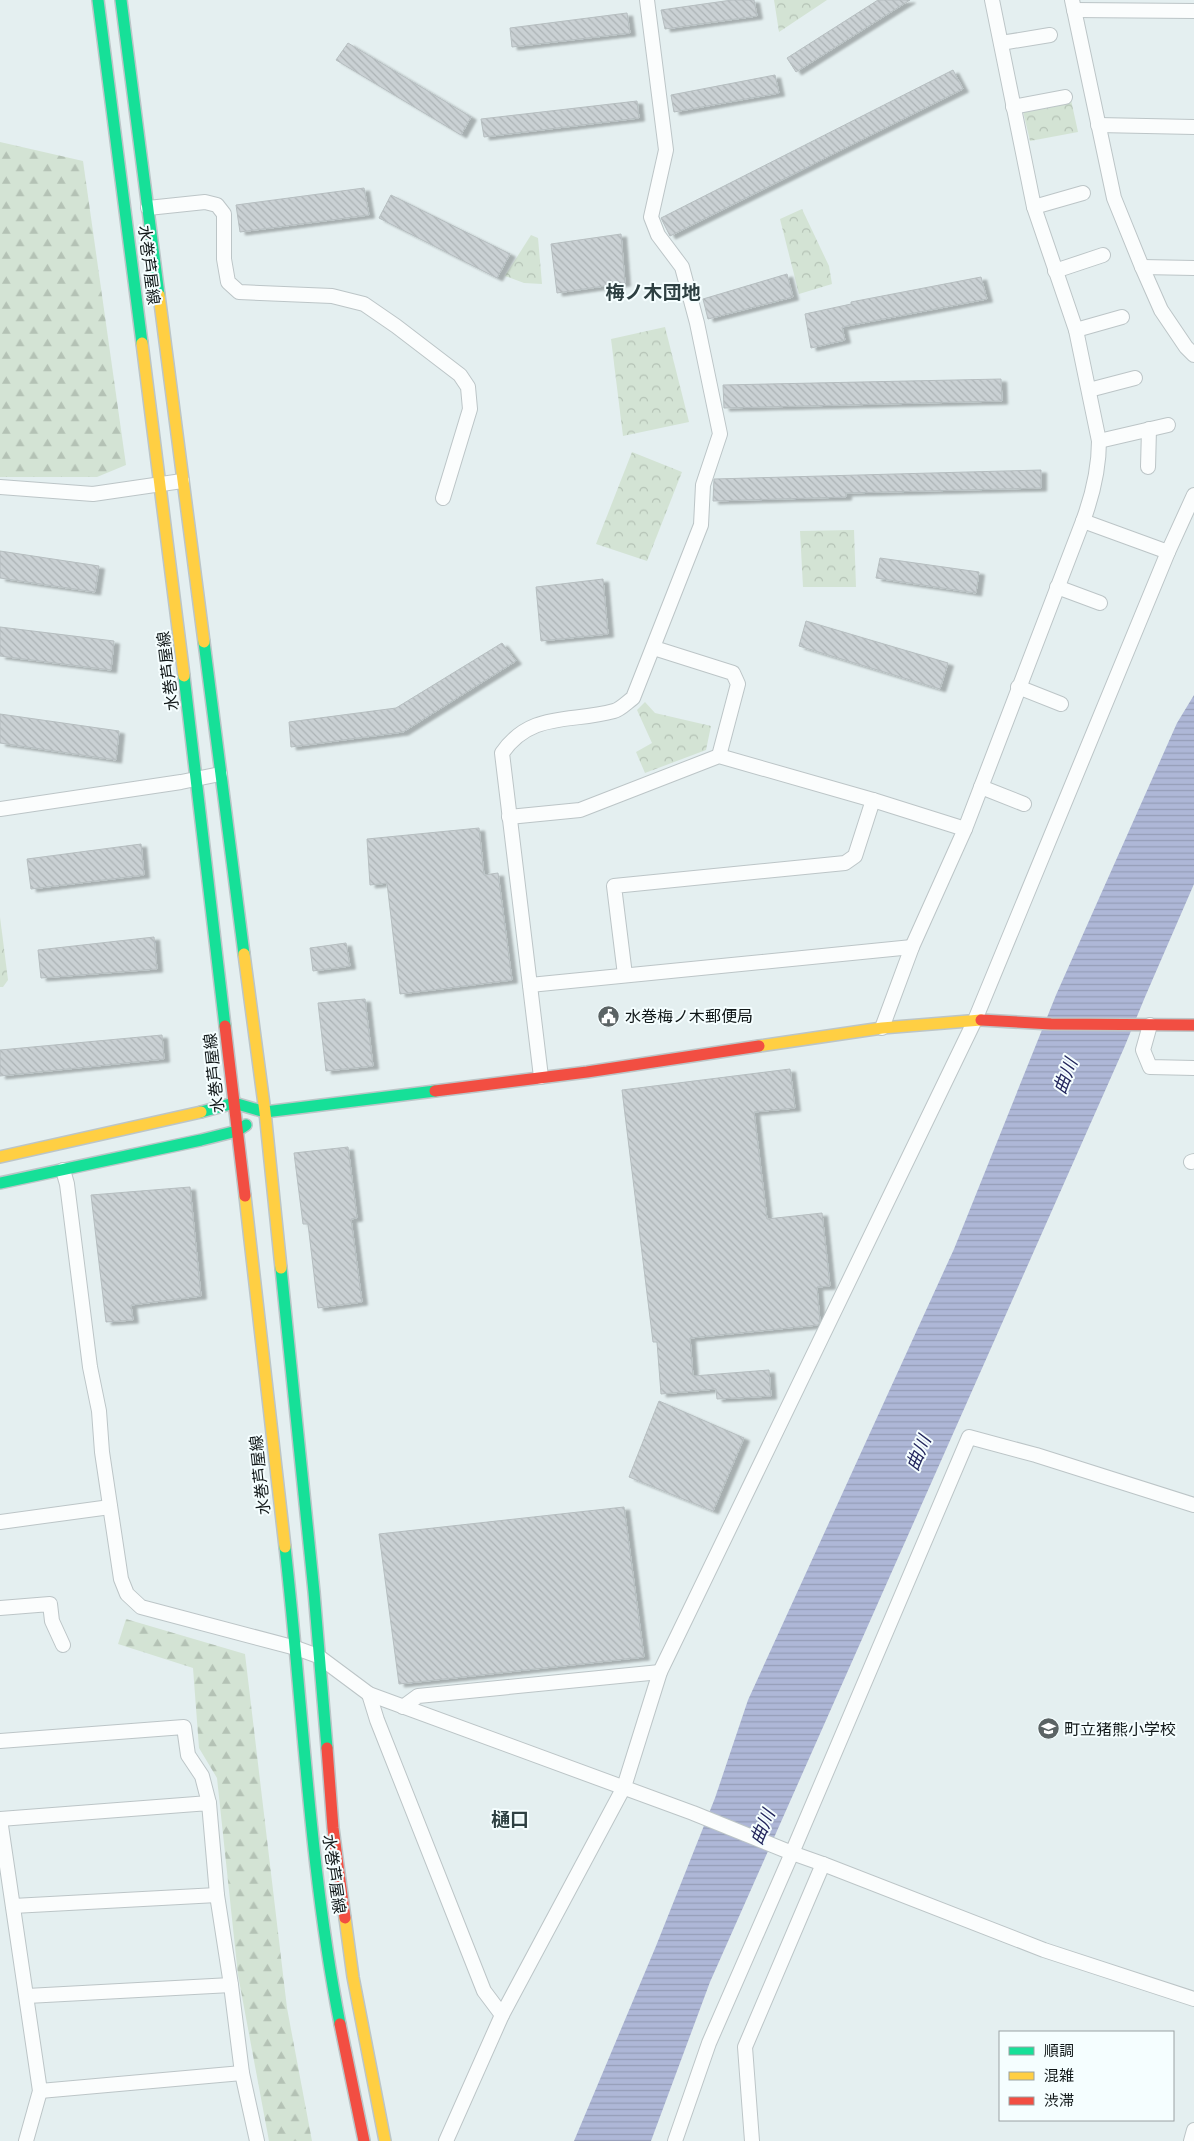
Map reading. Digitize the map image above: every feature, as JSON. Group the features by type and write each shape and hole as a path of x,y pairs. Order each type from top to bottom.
{"main road":[{"name":"水巻芦屋線","path":"98,0 197,778 296,1648 311,1827 331,1978 364,2141"},
{"name":"水巻芦屋線","path":"121,0 265,1112 314,1592 334,1837 354,1977 385,2141"},
{"path":"0,1157 178,1118 234,1103 265,1112 541,1078 882,1028 975,1020 1051,1024 1194,1025"},
{"path":"0,1183 237,1131 265,1112"}],"street":[{"path":"541,1078 502,753 511,740 532,726 555,720 616,711 633,698 654,648 700,525 703,485 720,434 697,323 682,268 658,235 652,217 666,150 647,0"},
{"path":"882,1028 912,947 965,829 1018,687 1084,521 1094,493 1099,459 1099,441 1076,330 1034,207 992,0"},
{"path":"1194,12 1073,5 1114,198 1161,310 1186,347 1194,355"},
{"path":"1001,43 1050,35"},
{"path":"1013,107 1065,97"},
{"path":"1098,125 1194,127"},
{"path":"1034,207 1083,193"},
{"path":"148,208 205,202 217,205 224,214 224,259 228,282 239,292 332,296 364,304 460,375 468,387 470,409 443,498"},
{"path":"1055,271 1103,255"},
{"path":"1142,267 1194,268"},
{"path":"1076,330 1122,317"},
{"path":"1089,390 1136,378"},
{"path":"1099,441 1168,425"},
{"path":"1148,467 1149,429"},
{"path":"0,487 94,494 182,481"},
{"path":"446,2141 502,2015 624,1787 660,1672 975,1020 1168,552 1194,494"},
{"path":"1084,521 1168,552"},
{"path":"1057,588 1100,603"},
{"path":"654,648 733,672 738,684 719,756"},
{"path":"1018,687 1061,704"},
{"path":"509,816 580,810 719,756 873,800 965,829"},
{"path":"0,809 220,774"},
{"path":"981,787 1024,804"},
{"path":"625,975 614,886 845,864 855,856 873,800"},
{"path":"530,985 912,947"},
{"path":"1145,1025 1143,1050 1150,1067 1194,1068"},
{"path":"62,1170 67,1184 90,1367 99,1411 110,1507 121,1579 127,1594 141,1607 296,1648 318,1656 369,1694 693,1813 792,1854 823,1864 1044,1950 1194,1999"},
{"path":"675,2141 709,2043 792,1854 969,1437 1036,1455 1194,1505"},
{"path":"0,1522 110,1507"},
{"path":"0,1608 50,1604 52,1622 63,1645"},
{"path":"403,1707 418,1696 660,1672"},
{"path":"369,1694 377,1720 484,1991 502,2015"},
{"path":"0,1741 184,1727 188,1755 202,1776 209,1803 217,1895 242,2073 257,2141"},
{"path":"26,2141 40,2091 0,1819 209,1803"},
{"path":"752,2141 745,2046 823,1864"},
{"path":"13,1906 217,1895"},
{"path":"26,1996 231,1985"},
{"path":"40,2091 242,2073"},
{"path":"1191,2141 1194,2130"}],"green space":[{"path":"774,0 827,0 779,32"},
{"path":"1071,100 1078,132 1030,141 1023,111"},
{"path":"0,142 83,161 126,465 97,477 0,477"},
{"path":"802,209 829,266 832,284 799,294 780,219"},
{"path":"531,235 538,238 542,284 524,283 505,276"},
{"path":"665,327 689,422 623,436 611,339"},
{"path":"632,452 682,472 647,561 596,544"},
{"path":"854,530 856,587 803,587 800,531"},
{"path":"645,702 655,713 711,726 706,750 645,773 636,752 652,743 637,710"},
{"path":"0,917 8,980 3,987 0,987"},
{"path":"126,1619 245,1654 287,2008 312,2141 269,2141 238,1975 217,1778 199,1748 193,1668 118,1644"}],"water":[{"name":"曲川","path":"1194,695 1194,884 1124,1048 710,1982 651,2141 574,2141 656,1946 715,1798 748,1700 954,1249 1056,995 1177,723"}],"building":[{"path":"732,0 754,0 757,16 665,29 661,10"},
{"path":"878,0 910,0 796,72 787,58"},
{"path":"627,13 630,33 512,47 510,28"},
{"path":"348,43 471,117 461,135 336,60"},
{"path":"953,70 963,89 670,236 661,218"},
{"path":"775,75 779,93 674,112 671,95"},
{"path":"637,101 639,118 484,137 481,119"},
{"path":"364,188 369,215 240,232 236,205"},
{"path":"391,195 510,254 497,278 379,218"},
{"path":"621,234 625,283 557,293 551,244"},
{"path":"787,274 793,297 708,319 703,299"},
{"path":"981,277 987,299 842,327 845,340 811,348 805,314 851,304 851,302"},
{"path":"1001,379 1002,401 724,408 723,385"},
{"path":"1041,470 1041,488 846,493 846,497 713,501 714,479"},
{"path":"0,551 99,566 95,592 0,578"},
{"path":"880,558 979,572 976,593 876,578"},
{"path":"603,579 608,634 541,641 536,587"},
{"path":"806,621 948,663 940,689 799,646"},
{"path":"0,627 114,641 111,670 0,656"},
{"path":"502,643 516,661 403,732 291,747 289,722 396,708"},
{"path":"0,714 119,731 116,760 0,743"},
{"path":"479,828 484,875 498,873 512,980 400,994 387,883 370,885 367,839"},
{"path":"141,844 144,875 31,889 27,859"},
{"path":"154,937 157,969 41,978 38,950"},
{"path":"346,943 350,966 313,971 310,948"},
{"path":"365,999 373,1066 326,1071 318,1003"},
{"path":"162,1035 164,1059 0,1076 0,1050"},
{"path":"790,1069 795,1108 754,1112 767,1219 822,1213 830,1286 817,1287 820,1322 818,1325 690,1338 693,1376 769,1370 771,1396 717,1399 716,1389 661,1394 657,1342 653,1342 622,1090"},
{"path":"348,1147 357,1218 351,1219 362,1302 318,1308 308,1224 303,1224 294,1153"},
{"path":"190,1187 201,1296 131,1305 133,1320 106,1322 91,1195"},
{"path":"659,1401 744,1438 713,1511 629,1477"},
{"path":"624,1507 644,1657 399,1684 379,1534"}],"traffic: fast":[{"path":"98,0 142,343"},
{"path":"121,0 159,295"},
{"path":"204,642 244,954"},
{"path":"184,676 225,1026"},
{"path":"201,1112 234,1103 265,1112 435,1091"},
{"path":"0,1183 201,1140 237,1131 246,1125"},
{"path":"281,1268 314,1592 327,1748"},
{"path":"285,1547 314,1846 329,1965 340,2024"}],"traffic: slow":[{"path":"159,295 204,642"},
{"path":"142,343 184,676"},
{"path":"244,954 265,1112 281,1268"},
{"path":"759,1046 882,1028 981,1020"},
{"path":"0,1157 201,1112"},
{"path":"245,1196 285,1547"},
{"path":"345,1918 353,1977 385,2141"}],"traffic: jam":[{"path":"981,1020 1051,1024 1194,1025"},
{"path":"225,1026 245,1196"},
{"path":"435,1091 587,1072 759,1046"},
{"path":"327,1748 333,1828 345,1918"},
{"path":"340,2024 364,2141"}],"place":[{"name":"水巻梅ノ木郵便局","path":"609,1016"},
{"name":"町立猪熊小学校","path":"1048,1729"}],"district":[{"name":"梅ノ木団地","path":"653,292"},
{"name":"樋口","path":"510,1819"}]}
